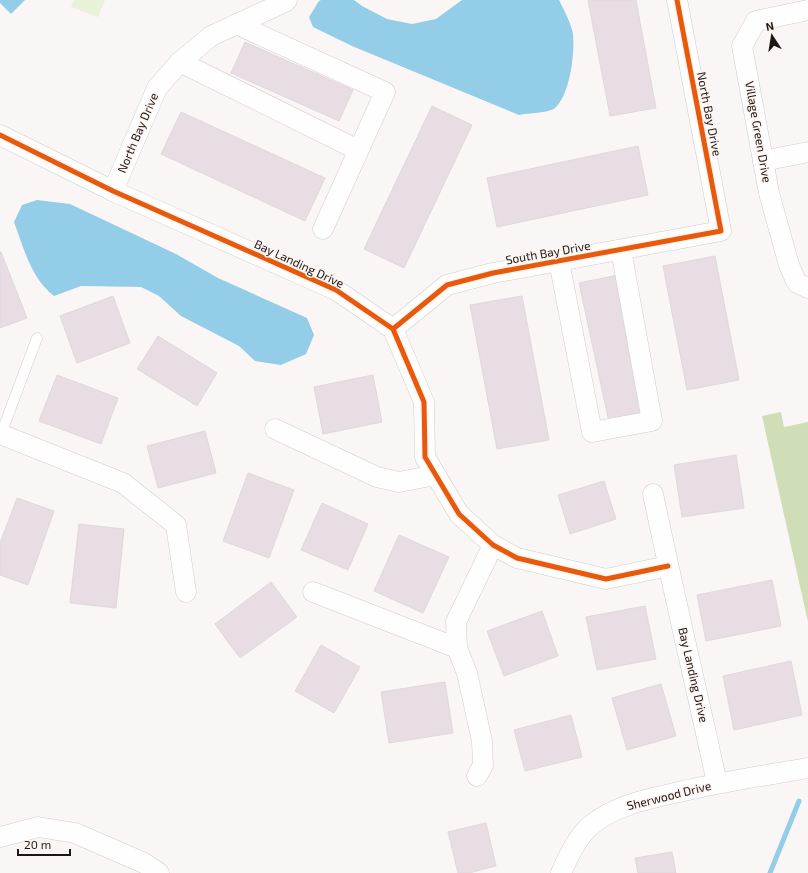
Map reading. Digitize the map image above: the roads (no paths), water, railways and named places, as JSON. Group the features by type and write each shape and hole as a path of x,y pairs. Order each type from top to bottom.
{"street":[{"name":"North Bay Drive","path":"112,191 157,88 180,62 211,36 287,0"},
{"name":"North Bay Drive","path":"677,0 721,232"},
{"name":"Village Green Drive","path":"808,10 756,21 742,46 769,193 789,265 797,283 808,288"},
{"path":"236,24 385,92 323,229"},
{"path":"180,62 358,150"},
{"name":"Bay Landing Drive","path":"0,135 112,191 336,290 393,330"},
{"path":"763,161 808,152"},
{"name":"South Bay Drive","path":"393,330 447,285 493,273 721,232"},
{"path":"558,261 592,432 652,421 621,250"},
{"path":"393,330 424,402 425,457 459,514 493,544 517,558 606,579 668,566"},
{"path":"274,429 377,477 399,482 436,475"},
{"path":"0,434 123,483 176,526 186,592"},
{"name":"Bay Landing Drive","path":"652,494 717,783"},
{"path":"477,776 483,765 482,741 467,673 457,648 456,622 493,544"},
{"path":"313,592 457,648"},
{"name":"Sherwood Drive","path":"561,873 572,849 589,827 612,812 636,802 717,783 808,768"},
{"path":"0,837 38,827 75,833 144,863 159,873"}],"lane":[{"path":"0,434 37,338"}],"water":[{"path":"0,0 25,0 11,14 0,3"},
{"path":"321,0 354,0 362,6 387,19 412,24 436,19 462,0 559,0 569,21 573,34 572,62 568,84 560,102 552,110 519,115 352,46 313,27 309,17"},
{"path":"37,200 70,204 176,254 218,278 307,318 314,335 306,354 281,365 255,361 239,346 181,316 159,296 141,287 81,286 54,296 39,281 34,272 25,253 14,222 22,205"}],"waterway":[{"path":"770,873 799,801"}]}
